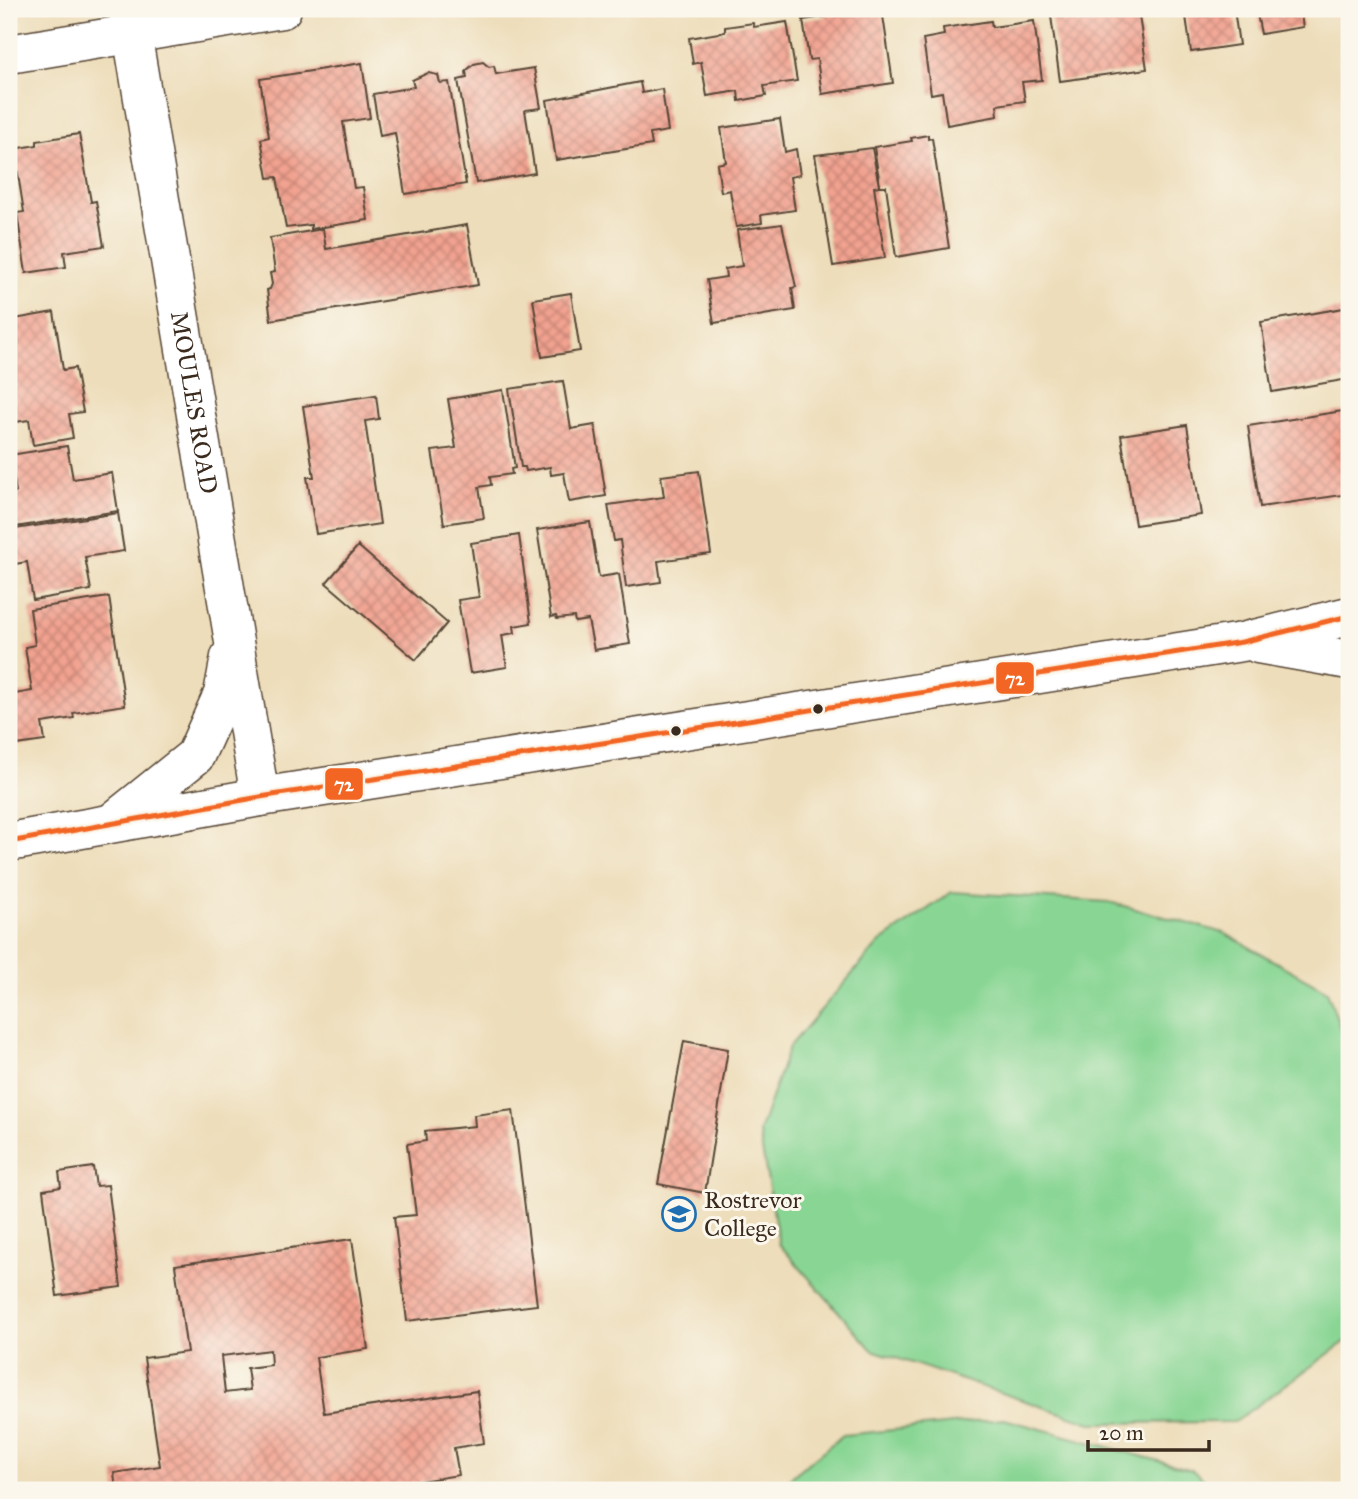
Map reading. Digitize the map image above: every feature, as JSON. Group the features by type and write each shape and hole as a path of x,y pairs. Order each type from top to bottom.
{"main road":[{"path":"9,54 130,21 282,9"},
{"name":"MOULES ROAD","path":"130,21 260,797"},
{"path":"9,842 260,797 1242,642 1349,616"},
{"path":"111,824 195,756 223,694 233,638"},
{"path":"1242,642 1349,660"}],"green space":[{"path":"952,892 1109,902 1224,933 1327,991 1349,1052 1349,1339 1234,1422 1091,1423 872,1350 779,1244 759,1132 789,1047 879,943"},
{"path":"1004,1419 1192,1470 1217,1490 775,1490 843,1435"}],"building":[{"path":"839,9 840,14 882,9 893,83 822,94 817,59 809,60 803,20 825,17 824,11"},
{"path":"1050,9 1138,9 1147,69 1060,81"},
{"path":"1185,9 1234,9 1239,45 1191,52"},
{"path":"1256,9 1300,9 1303,27 1261,34"},
{"path":"991,21 992,27 1034,21 1042,80 1022,82 1025,101 997,105 998,116 947,125 942,92 931,94 923,39 944,35 943,28"},
{"path":"787,22 797,81 764,86 766,96 739,101 738,91 707,96 701,62 693,64 689,38 725,32 725,27 753,23 754,27"},
{"path":"483,62 489,67 494,66 496,74 534,68 541,108 525,110 535,173 476,183 458,80 467,78 466,71 474,64"},
{"path":"362,63 370,118 343,122 354,188 363,187 368,220 311,229 311,225 286,228 277,177 268,178 261,139 269,137 260,79"},
{"path":"428,73 438,75 440,83 449,82 466,184 405,194 395,133 380,136 373,94 414,87 412,80"},
{"path":"640,82 642,93 662,89 668,131 650,134 652,145 556,160 547,100"},
{"path":"780,119 785,152 796,149 800,175 790,177 795,210 761,215 762,223 736,227 730,190 721,192 717,164 726,162 721,128"},
{"path":"79,134 91,202 96,201 104,246 64,252 66,267 26,273 17,213 24,212 14,149 37,145 37,141"},
{"path":"928,135 928,139 932,138 949,248 896,257 886,186 880,186 874,147 912,141 911,138"},
{"path":"872,148 879,186 874,187 885,258 833,266 815,155"},
{"path":"782,224 796,287 792,288 795,310 714,323 707,280 726,277 725,269 742,266 737,230"},
{"path":"467,225 478,285 271,320 267,290 272,284 270,273 275,272 270,238 323,229 326,249"},
{"path":"9,234 16,265 9,267"},
{"path":"571,293 580,351 542,357 533,299"},
{"path":"1344,308 1349,343 1349,379 1272,392 1261,322"},
{"path":"54,312 63,370 75,368 83,412 69,414 73,438 33,445 29,420 9,423 9,320"},
{"path":"563,381 571,429 595,425 606,496 569,502 564,473 551,475 550,467 526,471 525,467 521,467 509,389"},
{"path":"503,390 515,468 511,469 512,474 490,477 491,485 479,487 484,518 444,524 432,451 456,448 448,399"},
{"path":"376,395 379,419 365,421 380,524 316,534 307,477 314,477 303,406"},
{"path":"1349,410 1349,494 1260,507 1248,426"},
{"path":"1187,425 1201,515 1135,525 1121,435"},
{"path":"67,446 73,479 112,473 118,511 9,528 9,493 16,492 10,455"},
{"path":"699,471 711,554 658,561 661,582 626,587 620,540 614,541 608,505 664,497 661,476"},
{"path":"118,513 124,551 85,557 91,590 33,600 27,562 9,565 9,530"},
{"path":"590,522 599,577 619,574 630,644 594,650 588,620 575,622 574,617 551,617 537,530"},
{"path":"519,535 531,623 514,626 515,633 502,635 507,667 470,673 458,600 479,597 471,543"},
{"path":"358,546 447,623 416,660 326,583"},
{"path":"109,597 125,705 73,713 74,718 42,723 45,741 9,746 9,695 32,691 25,647 35,645 30,609"},
{"path":"684,1041 728,1049 705,1193 658,1184"},
{"path":"513,1110 537,1305 407,1321 394,1217 416,1215 407,1144 426,1141 425,1131 475,1126 474,1115"},
{"path":"93,1167 96,1186 108,1185 121,1287 57,1296 43,1190 61,1187 59,1172"},
{"path":"352,1239 368,1349 316,1357 324,1413 477,1391 484,1443 454,1448 459,1475 420,1481 421,1490 116,1490 114,1473 160,1466 144,1358 187,1352 175,1265","holes":["270,1350 271,1365 247,1368 250,1390 225,1393 221,1356"]}],"transit line":[{"name":"72","path":"9,842 260,797 1242,642 1349,616"}],"place":[{"name":"Rostrevor College","path":"679,1214"}]}
